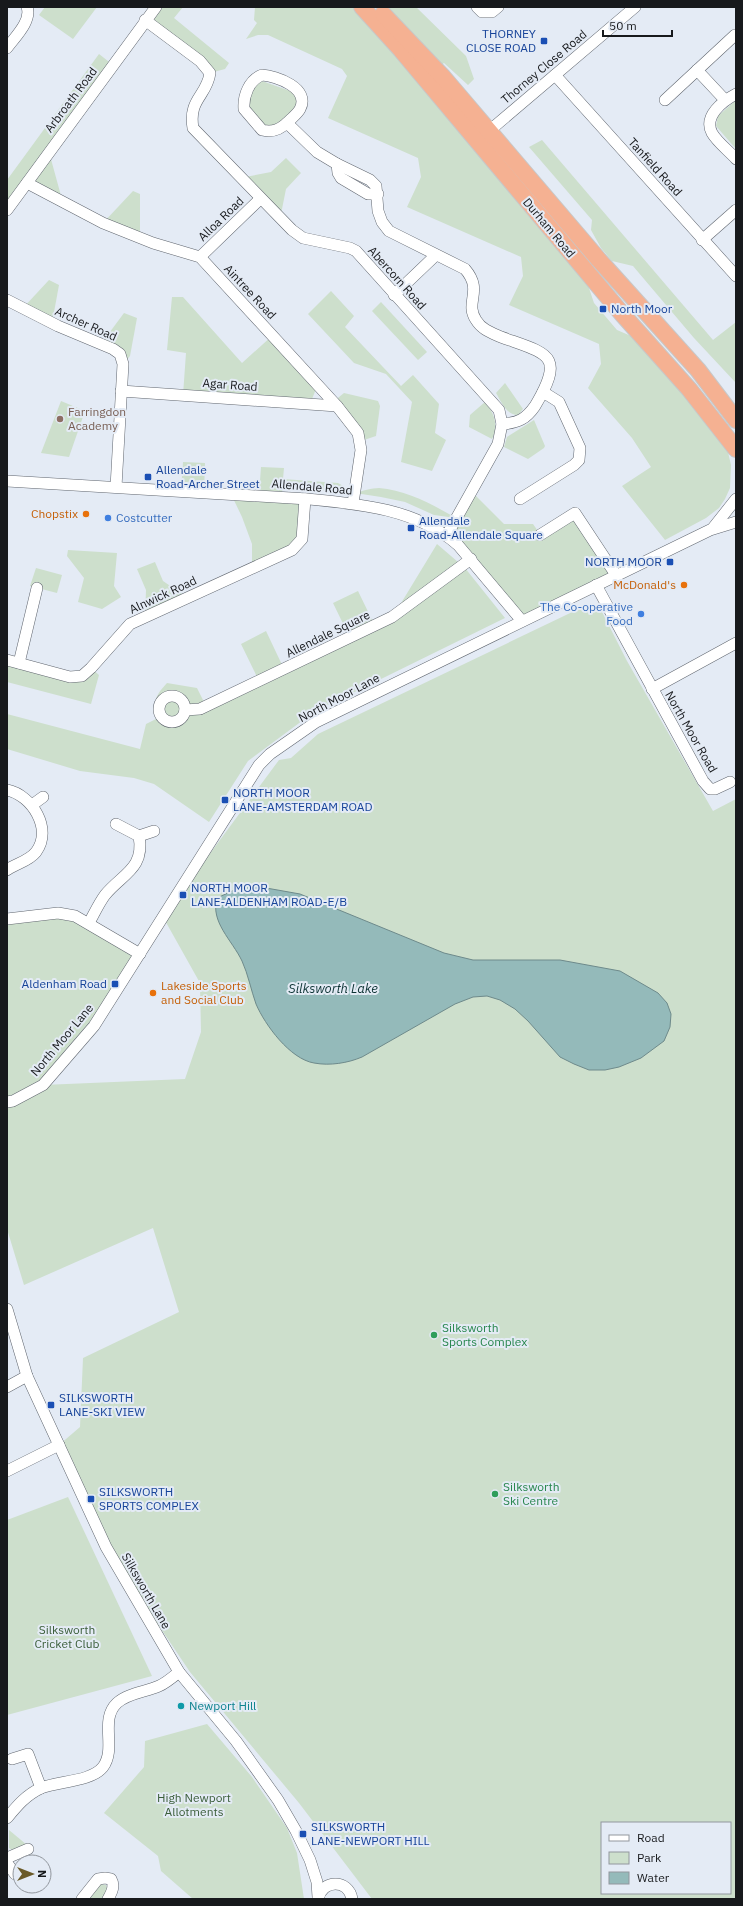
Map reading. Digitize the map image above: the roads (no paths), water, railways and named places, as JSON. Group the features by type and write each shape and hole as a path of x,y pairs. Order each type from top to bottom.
{"highway":[{"name":"Durham Road","path":"362,7 401,50 623,315 689,389 736,449"},
{"name":"Durham Road","path":"375,7 410,41 599,260 698,370 736,420"}],"street":[{"path":"7,48 26,21 29,12 27,7"},
{"name":"Arbroath Road","path":"7,210 156,7"},
{"path":"477,7 482,12 492,12 498,7"},
{"name":"Thorney Close Road","path":"489,131 635,7"},
{"name":"Abercorn Road","path":"145,20 207,67 210,73 209,82 194,104 191,116 193,128 260,199 292,230 303,238 350,248 356,252 489,397 499,410 502,424"},
{"path":"665,100 735,35"},
{"path":"697,70 725,100"},
{"path":"262,75 271,76 292,85 299,92 302,100 300,110 287,123 275,131 262,130 246,113 244,103 246,94 255,78 262,75"},
{"name":"Tanfield Road","path":"555,75 736,276"},
{"path":"736,94 725,100 713,113 710,122 712,133 736,158"},
{"path":"287,123 317,152 337,164 370,180 376,186 378,194 378,211 382,222 389,231 465,269 471,276 475,289 472,310 475,319 481,326 489,332 543,352 549,360 551,369 543,392 530,413 522,421 502,424 498,444 447,535"},
{"path":"27,183 102,223 153,243 200,257"},
{"name":"Alloa Road","path":"200,257 260,199"},
{"path":"702,240 736,210"},
{"path":"394,295 436,255"},
{"name":"Aintree Road","path":"200,257 353,425 361,441 353,503"},
{"name":"Archer Road","path":"7,300 58,326 113,349 120,354 123,364 116,488"},
{"name":"Agar Road","path":"121,391 337,406"},
{"path":"520,499 574,465 579,460 580,448 559,402 543,392"},
{"name":"Allendale Road","path":"7,481 304,499 353,503 402,513 447,535 471,559 522,621"},
{"name":"Alnwick Road","path":"7,660 70,678 82,676 130,624 292,550 302,539 304,499"},
{"name":"North Moor Lane","path":"713,528 736,499"},
{"path":"540,534 576,513 616,575"},
{"name":"North Moor Lane","path":"7,1102 13,1101 43,1085 94,1026 259,765 270,754 316,722 713,528 736,522"},
{"name":"Allendale Square","path":"185,710 200,709 392,618 471,559"},
{"name":"North Moor Road","path":"596,585 703,781 710,788 715,789 730,782"},
{"path":"19,663 37,588"},
{"name":"North Moor Road","path":"652,689 736,643"},
{"path":"7,790 22,796 32,805 41,827 40,845 31,857 7,870"},
{"path":"32,805 43,797"},
{"path":"116,824 139,836 154,831"},
{"path":"89,923 104,896 131,871 141,846 139,836"},
{"path":"7,919 58,914 75,916 140,954"},
{"name":"Silksworth Lane","path":"7,1309 27,1376 106,1547 179,1672 236,1741 278,1800 296,1831 310,1860 317,1882 318,1898"},
{"path":"7,1387 27,1376"},
{"path":"7,1471 59,1445"},
{"path":"7,1818 20,1802 41,1788 90,1776 103,1767 109,1754 109,1721 112,1710 117,1703 123,1699 160,1686 179,1672"},
{"path":"12,1759 28,1754 41,1788"},
{"path":"7,1858 28,1849"},
{"name":"Silksworth Lane","path":"310,1860 321,1874 333,1883 345,1886 353,1897"},
{"path":"82,1899 98,1879 105,1878 111,1879 113,1884 112,1893 108,1899"},
{"name":"Silksworth Lane","path":"318,1898 321,1891 333,1883"}],"water":[{"name":"Silksworth Lake","path":"255,886 300,894 444,953 473,960 560,960 620,971 658,993 667,1003 671,1014 670,1027 664,1041 641,1058 619,1067 605,1070 589,1070 560,1057 528,1021 515,1009 500,1000 487,996 473,997 455,1004 357,1059 326,1064 314,1063 305,1060 287,1048 265,1022 256,1004 242,961 219,923 216,907 217,898 241,887"}],"place":[{"name":"THORNEY CLOSE ROAD","path":"544,41"},
{"name":"North Moor","path":"603,309"},
{"name":"Farringdon Academy","path":"60,419"},
{"name":"Allendale Road-Archer Street","path":"148,477"},
{"name":"Chopstix","path":"86,514"},
{"name":"Costcutter","path":"108,518"},
{"name":"Allendale Road-Allendale Square","path":"411,528"},
{"name":"NORTH MOOR","path":"670,562"},
{"name":"McDonald's","path":"684,585"},
{"name":"The Co-operative Food","path":"641,614"},
{"name":"NORTH MOOR LANE-AMSTERDAM ROAD","path":"225,800"},
{"name":"NORTH MOOR LANE-ALDENHAM ROAD-E/B","path":"183,895"},
{"name":"Aldenham Road","path":"115,984"},
{"name":"Lakeside Sports and Social Club","path":"153,993"},
{"name":"Silksworth Sports Complex","path":"434,1335"},
{"name":"SILKSWORTH LANE-SKI VIEW","path":"51,1405"},
{"name":"Silksworth Ski Centre","path":"495,1494"},
{"name":"SILKSWORTH SPORTS COMPLEX","path":"91,1499"},
{"name":"Newport Hill","path":"181,1706"},
{"name":"SILKSWORTH LANE-NEWPORT HILL","path":"303,1834"}],"park label":[{"name":"Silksworth Cricket Club","path":"67,1637"},
{"name":"High Newport Allotments","path":"194,1805"}]}
